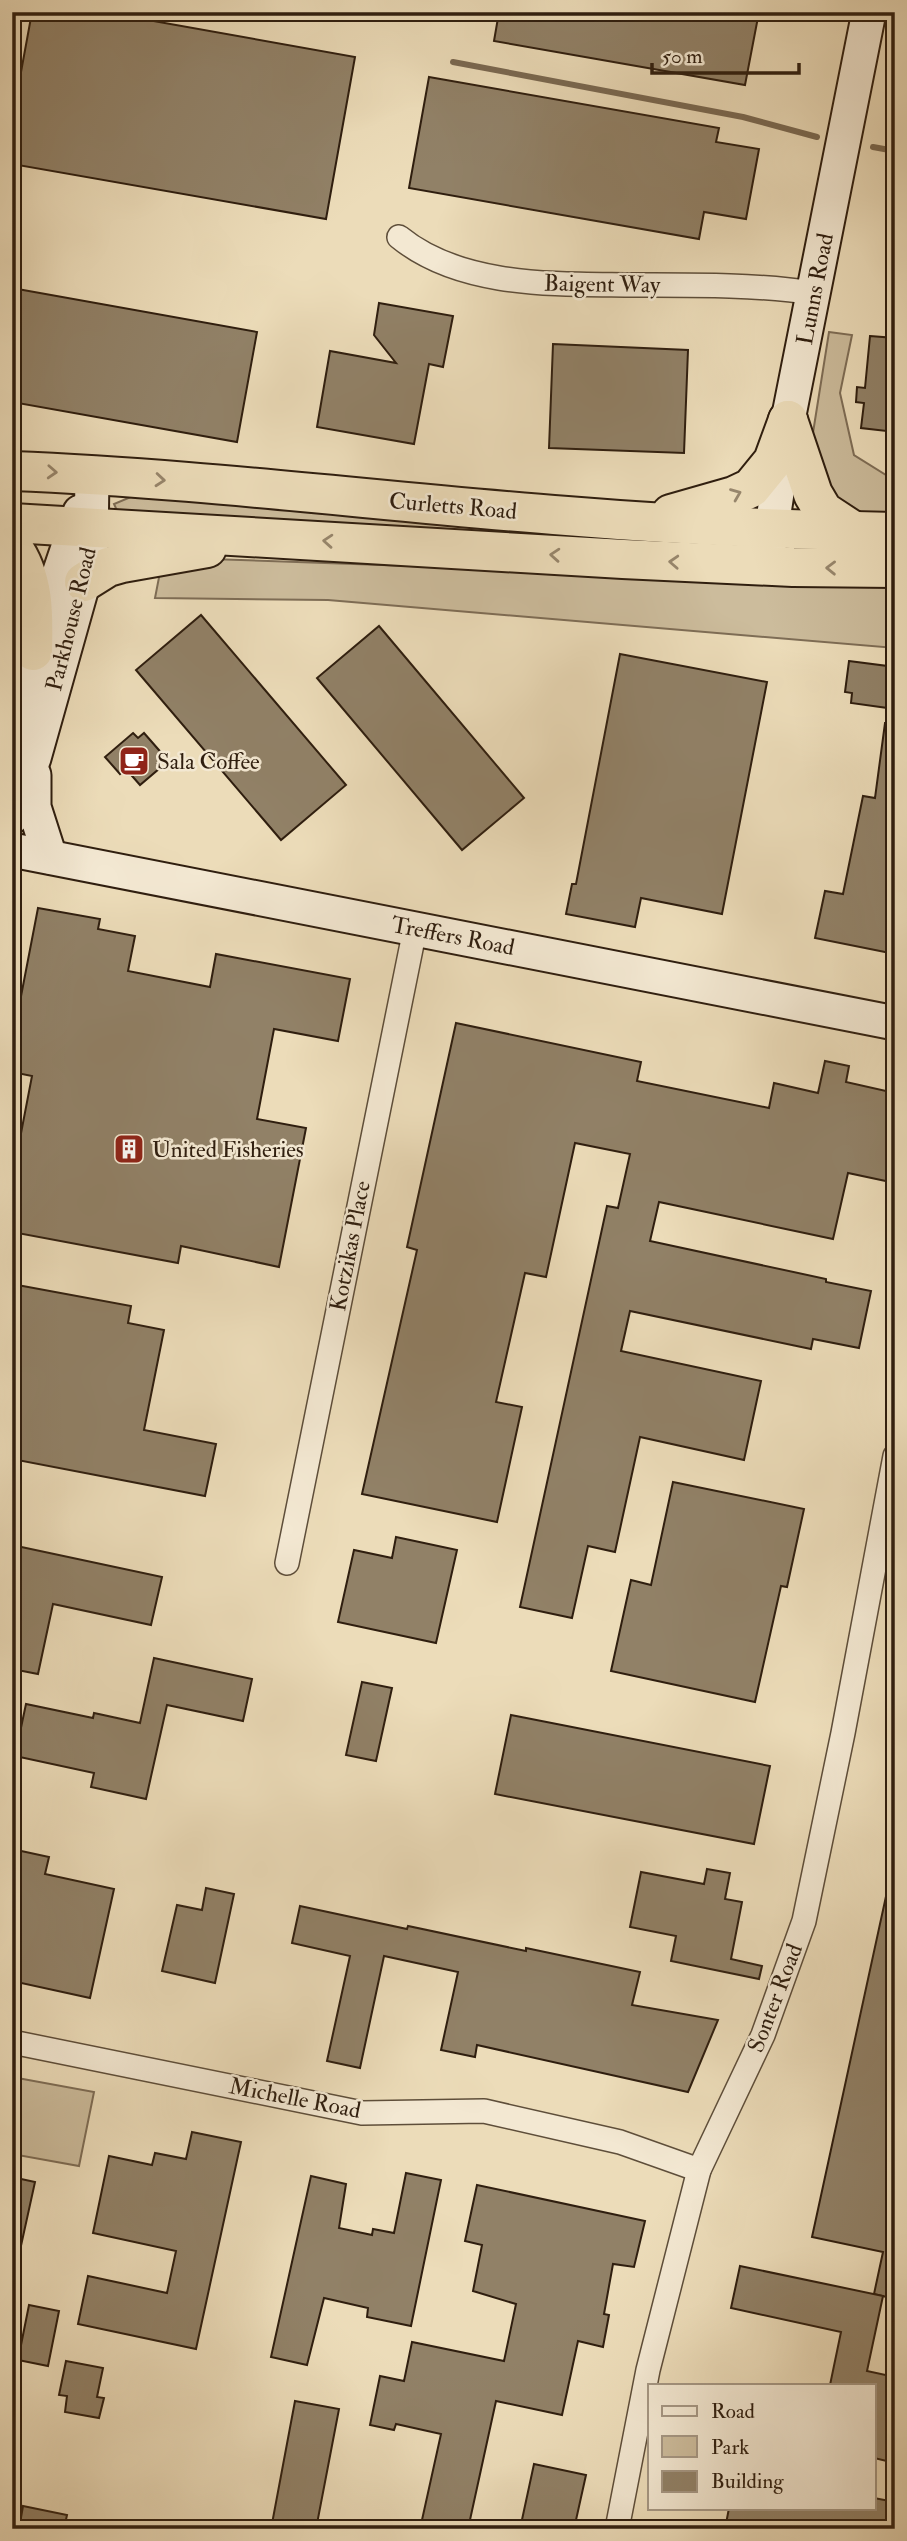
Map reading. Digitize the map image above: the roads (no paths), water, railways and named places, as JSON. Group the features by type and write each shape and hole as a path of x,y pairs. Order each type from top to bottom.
{"highway":[{"path":"648,522 734,496 751,488 772,461 788,420"},
{"path":"788,420 813,494 823,511 855,532"},
{"name":"Curletts Road","path":"12,471 92,475 648,522 769,548 895,568"},
{"name":"Curletts Road","path":"12,523 264,537 769,548 855,532 895,532"},
{"path":"84,582 108,567 122,563 264,537"},
{"path":"12,546 28,579 32,595 33,651"}],"street":[{"name":"Lunns Road","path":"769,548 788,420 869,12"},
{"name":"Baigent Way","path":"399,237 415,250 434,259 509,280 550,284 705,286 814,293"},
{"name":"Parkhouse Road","path":"12,817 33,651 83,527 92,475"},
{"name":"Parkhouse Road","path":"23,746 84,582 91,548 83,527"},
{"path":"23,746 34,807 50,857"},
{"name":"Treffers Road","path":"12,850 895,1023"},
{"name":"Kotzikas Place","path":"287,1563 385,1066 415,929"},
{"name":"Sonter Road","path":"617,2529 648,2370 699,2170 763,2035 804,1921 843,1733 895,1456"},
{"name":"Michelle Road","path":"12,2042 362,2113 484,2111 620,2142 699,2170"}],"waterway":[{"path":"453,62 743,117 817,137"},
{"path":"873,147 895,151"}],"place":[{"name":"Sala Coffee","path":"134,761"},
{"name":"United Fisheries","path":"129,1149"}]}
